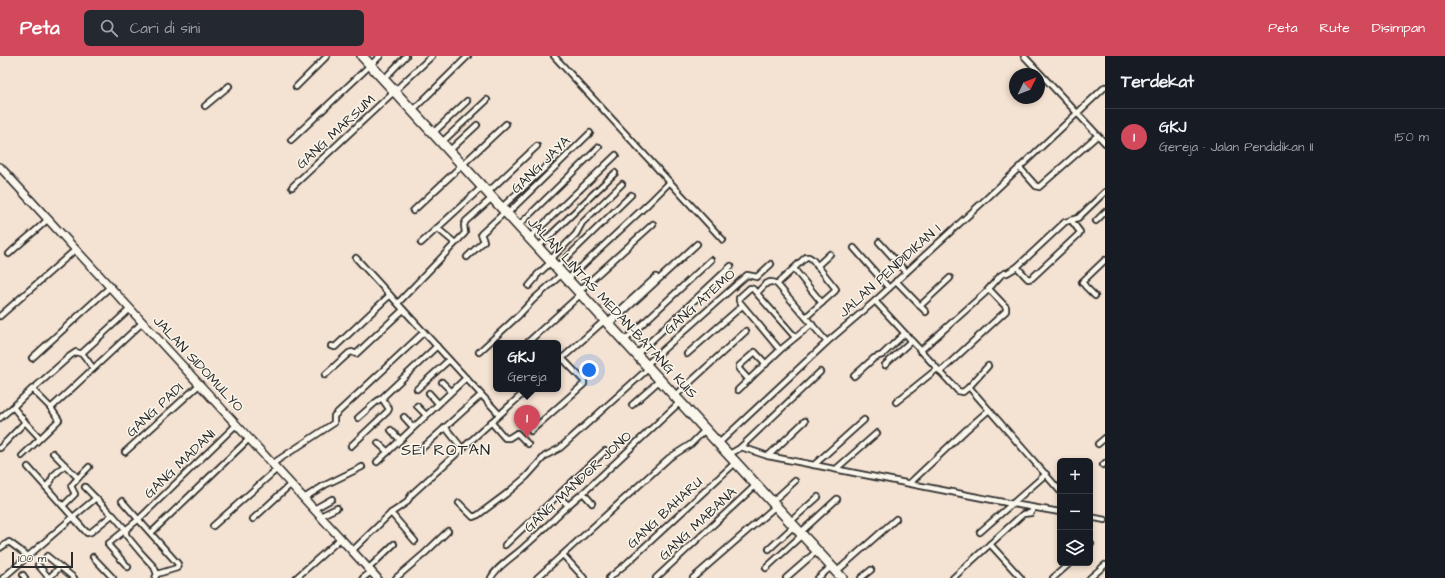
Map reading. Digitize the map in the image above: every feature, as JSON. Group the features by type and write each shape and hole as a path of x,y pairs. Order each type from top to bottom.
{"highway":[{"name":"JALAN LINTAS MEDAN–BATANG KUIS","path":"362,56 836,572"}],"street":[{"path":"296,87 328,56"},
{"path":"291,140 380,56"},
{"path":"383,80 406,56"},
{"name":"GANG MARSUM","path":"292,187 432,56"},
{"path":"412,111 468,56"},
{"path":"554,56 723,240"},
{"path":"1024,56 1105,142"},
{"path":"205,106 229,86"},
{"name":"JALAN PENDIDIKAN I","path":"725,450 827,342 875,301 1105,87"},
{"path":"441,143 487,100"},
{"path":"433,134 467,101"},
{"path":"413,211 506,124"},
{"path":"449,151 477,125"},
{"name":"GANG JAYA","path":"504,211 590,133"},
{"path":"1019,168 1036,186 1039,187 1098,136"},
{"path":"421,243 437,228 487,193 537,146"},
{"path":"518,226 599,147"},
{"path":"529,238 616,155"},
{"path":"467,257 484,241 481,234 550,163"},
{"name":"JALAN SIDOMULYO","path":"0,167 377,578"},
{"path":"537,248 615,173"},
{"path":"529,286 537,275 557,269 649,203 670,182"},
{"path":"557,269 582,223 622,184"},
{"path":"920,351 989,289 1001,275 1017,267 1065,222 1078,218 1105,192"},
{"path":"398,303 464,233 465,223 487,193"},
{"path":"480,352 519,315 533,300 557,269 631,195"},
{"path":"1096,220 1105,212"},
{"path":"9,254 48,220"},
{"path":"1017,267 1027,278 1032,278 1080,234 1071,220"},
{"path":"530,340 653,224"},
{"path":"437,228 455,243"},
{"path":"879,242 906,272"},
{"path":"531,431 584,384 584,381 562,358 607,322 697,244"},
{"path":"854,248 889,288"},
{"path":"0,316 75,250"},
{"path":"817,266 830,254"},
{"path":"777,284 807,257 810,258 836,289 806,317"},
{"path":"356,258 499,414"},
{"path":"624,341 711,260"},
{"path":"1096,296 1082,282 1105,260"},
{"name":"GANG ATEMO","path":"647,367 747,275 757,277 771,264"},
{"path":"636,354 731,266"},
{"path":"794,269 822,302"},
{"path":"607,322 656,277"},
{"path":"920,306 950,278"},
{"path":"757,293 768,282 773,281 827,342"},
{"path":"896,281 926,312"},
{"path":"32,358 110,287"},
{"path":"780,350 742,306 738,299 748,289 752,288 757,293 795,337"},
{"path":"896,402 938,370 1006,310 1006,307 989,289"},
{"path":"332,346 335,347 390,295"},
{"path":"875,301 959,392 963,392 988,366"},
{"path":"687,354 742,306"},
{"path":"82,354 130,309"},
{"path":"326,374 349,353 352,352 356,354 403,310"},
{"path":"51,408 142,323"},
{"path":"738,390 780,350 812,324"},
{"name":"GANG MANDOR JONO","path":"491,578 495,572 526,546 568,505 583,493 746,331"},
{"path":"213,526 274,466 334,423 334,416 424,332"},
{"path":"854,376 874,358 882,355 904,334"},
{"path":"885,365 911,341"},
{"path":"358,418 383,397 437,346"},
{"path":"0,418 76,352 82,354 93,368"},
{"path":"749,380 739,366 755,352 766,364"},
{"path":"417,389 449,360"},
{"path":"459,503 474,518 526,477 545,456 560,448 567,442 647,367"},
{"path":"741,447 820,372"},
{"path":"377,462 466,378"},
{"path":"632,405 660,380"},
{"path":"442,382 452,391"},
{"name":"GANG PADI","path":"126,452 199,385"},
{"path":"969,386 1057,487"},
{"path":"22,456 59,420 51,408 32,390"},
{"path":"352,551 391,513 406,503 412,494 525,392"},
{"path":"429,393 438,403"},
{"path":"419,451 482,395"},
{"path":"351,446 389,410 383,400 383,397"},
{"path":"417,406 426,416"},
{"path":"13,407 40,438"},
{"path":"910,483 989,410"},
{"path":"404,417 413,427"},
{"path":"814,465 864,420"},
{"path":"768,456 805,421"},
{"path":"0,448 26,422"},
{"path":"491,422 505,438 509,438 517,433 528,444"},
{"name":"GANG MADANI","path":"128,567 108,545 139,519 236,425"},
{"path":"445,427 462,448"},
{"path":"391,430 400,440"},
{"path":"537,578 669,458 686,448 705,430"},
{"path":"836,469 877,433"},
{"path":"1098,444 1105,438"},
{"path":"151,533 249,439"},
{"path":"378,443 388,452"},
{"path":"725,450 741,447 768,456 910,483 1013,504 1033,510 1057,512"},
{"path":"505,545 605,451"},
{"path":"53,453 78,478"},
{"name":"GANG BAHARU","path":"609,578 735,463"},
{"path":"46,487 53,476 65,465"},
{"path":"28,467 86,532 90,533 112,515"},
{"path":"63,506 75,494 71,486 89,467"},
{"path":"304,498 325,485 362,467"},
{"path":"980,532 1046,474"},
{"path":"693,578 774,504 795,480"},
{"path":"252,519 291,484"},
{"name":"GANG MABANA","path":"656,578 756,485"},
{"path":"86,487 126,530 126,535 154,567 156,576 177,568 179,565 122,501"},
{"path":"583,493 592,504"},
{"path":"558,496 568,505"},
{"path":"769,549 818,497"},
{"path":"3,578 96,498"},
{"path":"314,510 332,499"},
{"path":"766,568 837,499"},
{"path":"322,519 337,508"},
{"path":"953,578 1023,514 1033,510"},
{"path":"391,513 415,541"},
{"path":"1093,518 1105,520"},
{"path":"818,578 836,572 896,519"},
{"path":"396,578 426,553 448,530"},
{"path":"296,578 340,539"},
{"path":"0,548 9,542 28,556"},
{"path":"363,578 394,544"},
{"path":"990,544 1021,578"},
{"path":"786,578 817,551"},
{"path":"563,555 584,578"},
{"path":"47,556 74,578"},
{"path":"93,557 113,578"},
{"path":"1090,578 1105,565"},
{"path":"38,566 49,578 60,567"},
{"path":"1053,578 1067,566"},
{"path":"861,578 871,570"}],"place":[{"name":"GKJ","path":"527,438"}],"district":[{"name":"SEI ROTAN","path":"446,450"}]}
